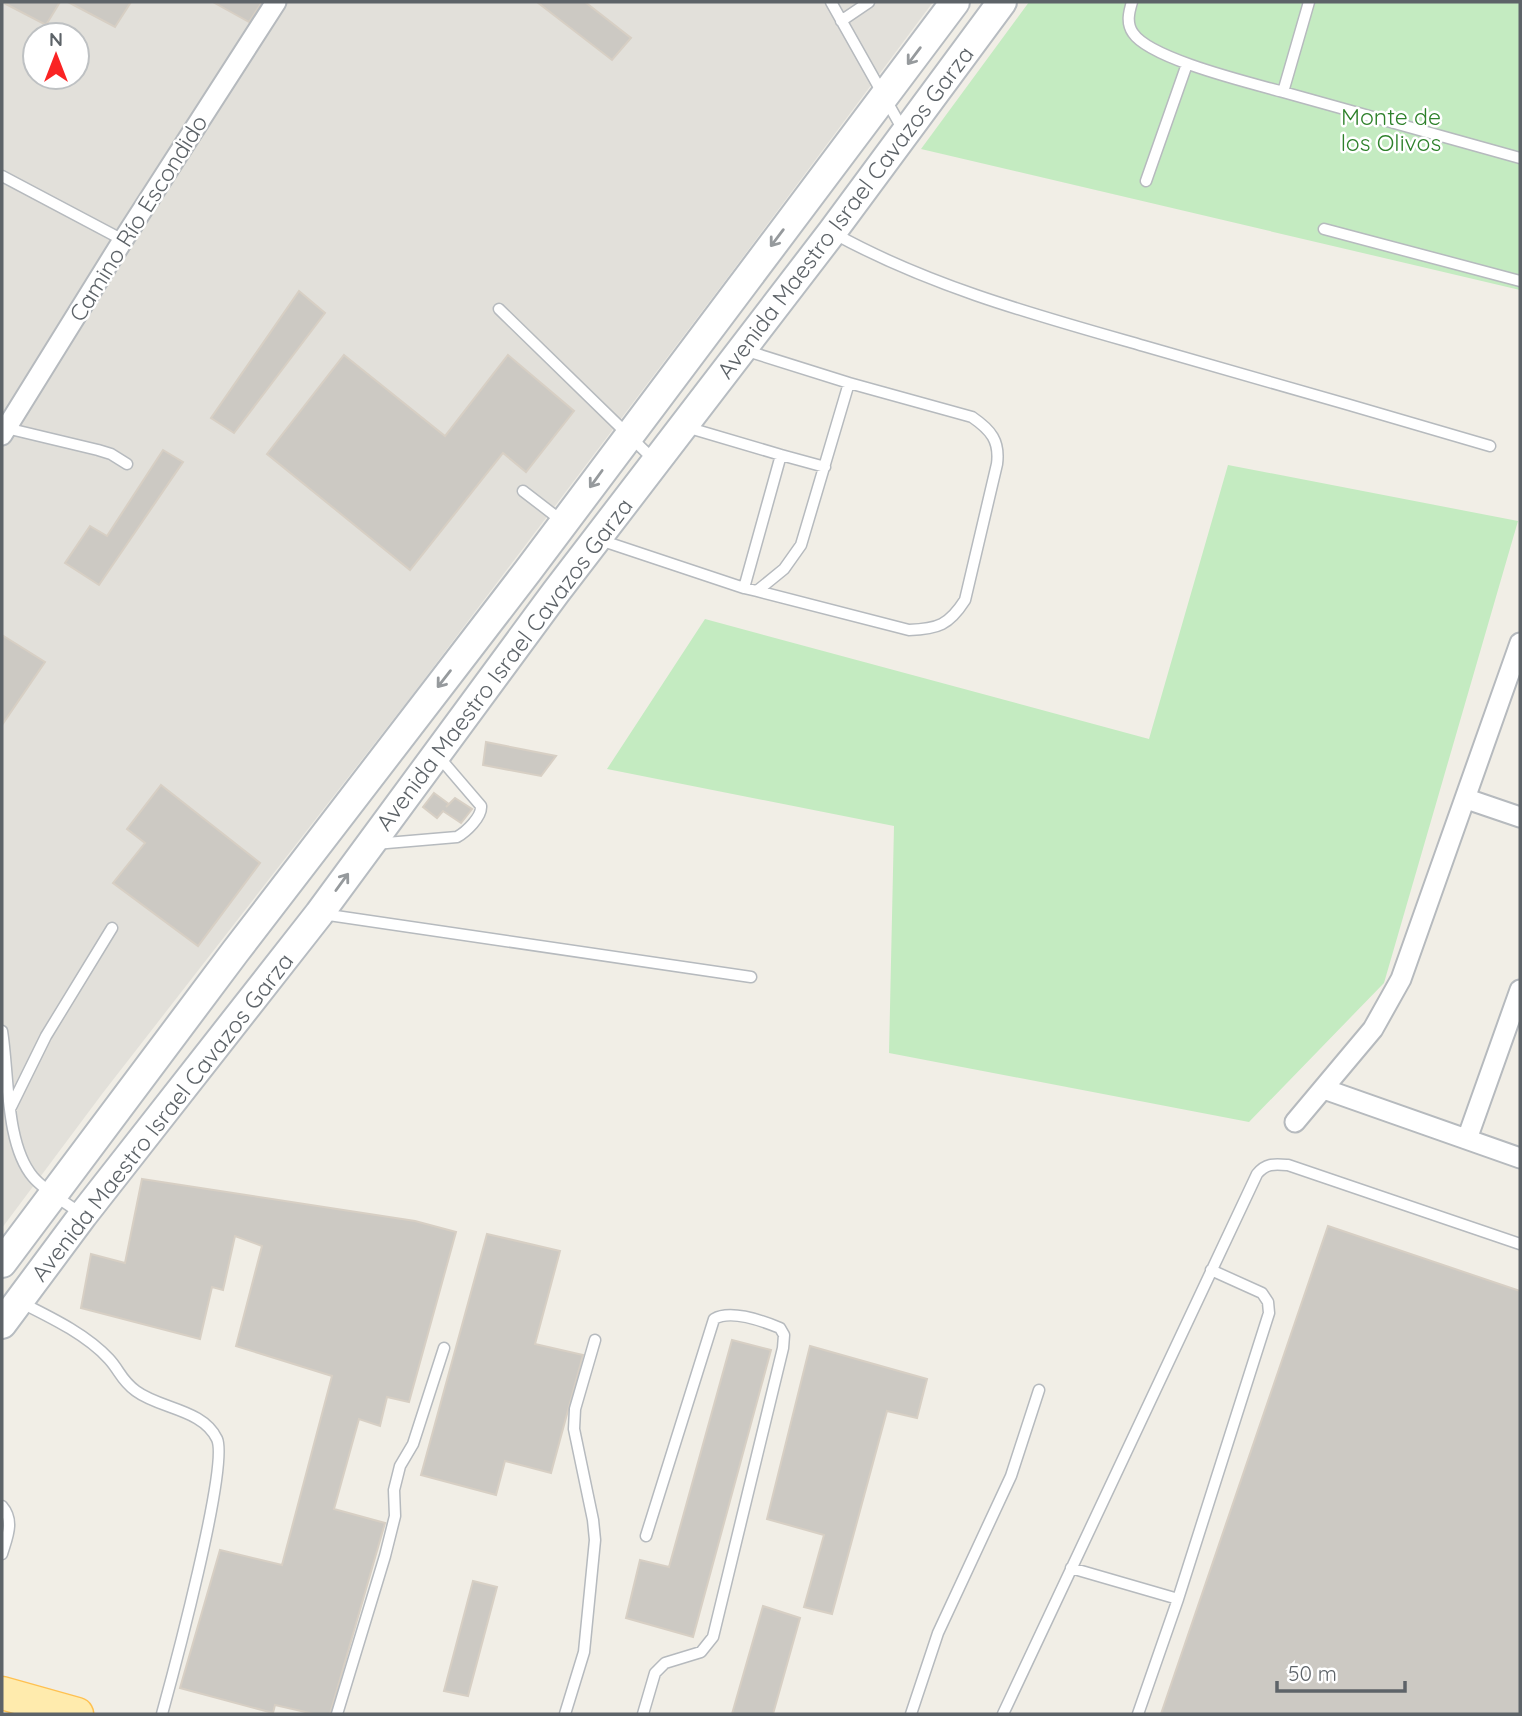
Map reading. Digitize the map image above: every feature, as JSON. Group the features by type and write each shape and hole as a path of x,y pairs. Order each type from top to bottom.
{"main road":[{"name":"Avenida Maestro Israel Cavazos Garza","path":"2,1263 234,952 527,572 955,2"},
{"name":"Avenida Maestro Israel Cavazos Garza","path":"2,1324 83,1215 318,914 556,592 831,232 1002,2"},
{"path":"527,572 556,592"},
{"path":"466,651 497,674"},
{"path":"2,1693 77,1714"}],"street":[{"name":"Camino Río Escondido","path":"4,432 276,2"},
{"path":"1295,1122 1373,1029 1395,991 1467,799 1520,643"},
{"path":"1467,799 1520,817"},
{"path":"1466,1139 1512,1042 1520,990"},
{"path":"1324,1089 1520,1158"}],"lane":[{"path":"831,2 905,134"},
{"path":"841,21 869,2"},
{"path":"1132,2 1129,23 1135,36 1187,64 1520,158"},
{"path":"1283,92 1308,2"},
{"path":"1146,181 1187,64"},
{"path":"2,176 123,240"},
{"path":"1324,229 1520,281"},
{"path":"831,232 886,259 1004,304 1490,446"},
{"path":"499,309 656,462"},
{"path":"597,539 757,591 909,630 929,629 944,624 956,614 965,600 997,464 999,450 995,437 972,417 849,383 741,349"},
{"path":"757,591 784,569 801,545 849,383"},
{"path":"683,426 825,467"},
{"path":"4,432 98,450 127,464"},
{"path":"744,587 781,455"},
{"path":"523,491 564,522"},
{"path":"368,845 461,836 480,814 481,806 436,754"},
{"path":"318,914 751,977"},
{"path":"10,1108 46,1037 112,928"},
{"path":"2,1031 10,1108 21,1156 33,1177 83,1215"},
{"path":"2,1120 13,1124"},
{"path":"1003,1714 1211,1270 1257,1174 1264,1166 1288,1166 1520,1244"},
{"path":"1138,1714 1178,1600 1269,1313 1268,1302 1262,1293 1211,1270"},
{"path":"20,1301 93,1345 111,1361 121,1380 139,1393 193,1417 207,1426 217,1440 220,1459 205,1536 162,1714"},
{"path":"643,1714 655,1673 665,1663 701,1652 713,1637 783,1348 784,1335 780,1328 732,1315 721,1315 714,1319 646,1536"},
{"path":"565,1714 584,1652 595,1540 574,1429 575,1409 595,1340"},
{"path":"337,1714 385,1556 395,1516 394,1490 400,1466 413,1444 444,1348"},
{"path":"911,1714 938,1633 1011,1476 1039,1390"},
{"path":"2,1506 9,1519 9,1533 2,1554"},
{"path":"1071,1568 1178,1600"}],"shaded area":[{"path":"2,2 933,2 413,694 102,1094 2,1228"}],"green space":[{"name":"Monte de los Olivos","path":"1029,2 1520,2 1520,290 921,149"},
{"path":"1228,465 1518,521 1384,983 1249,1122 889,1053 894,826 607,769 705,619 1149,739"}],"building":[{"path":"2,2 60,2 48,21 38,21"},
{"path":"68,2 131,2 115,27"},
{"path":"213,2 262,2 249,22"},
{"path":"537,2 585,2 631,38 612,60"},
{"path":"299,291 325,313 234,433 211,418"},
{"path":"344,355 445,436 508,355 574,411 526,472 503,453 410,570 267,454"},
{"path":"163,450 183,462 99,585 65,563 90,526 107,536"},
{"path":"2,635 45,662 2,725"},
{"path":"486,742 556,756 541,776 483,765"},
{"path":"161,785 260,863 198,946 113,883 145,843 127,829"},
{"path":"434,793 449,804 455,798 472,809 461,823 443,811 437,818 423,807"},
{"path":"142,1179 415,1221 456,1232 409,1402 387,1397 380,1426 359,1419 334,1509 385,1523 330,1714 314,1714 275,1705 273,1713 180,1688 220,1550 282,1565 332,1376 236,1346 262,1246 235,1236 223,1290 212,1287 200,1339 81,1308 91,1254 125,1263"},
{"path":"1328,1226 1520,1291 1520,1714 1161,1714"},
{"path":"487,1234 560,1251 535,1344 583,1355 551,1473 505,1461 496,1495 421,1475"},
{"path":"732,1340 771,1350 693,1637 626,1618 640,1560 669,1567"},
{"path":"810,1346 927,1379 917,1418 887,1411 832,1614 804,1607 824,1535 767,1519"},
{"path":"473,1581 497,1587 468,1696 444,1691"},
{"path":"763,1606 800,1618 773,1714 732,1714"}]}
